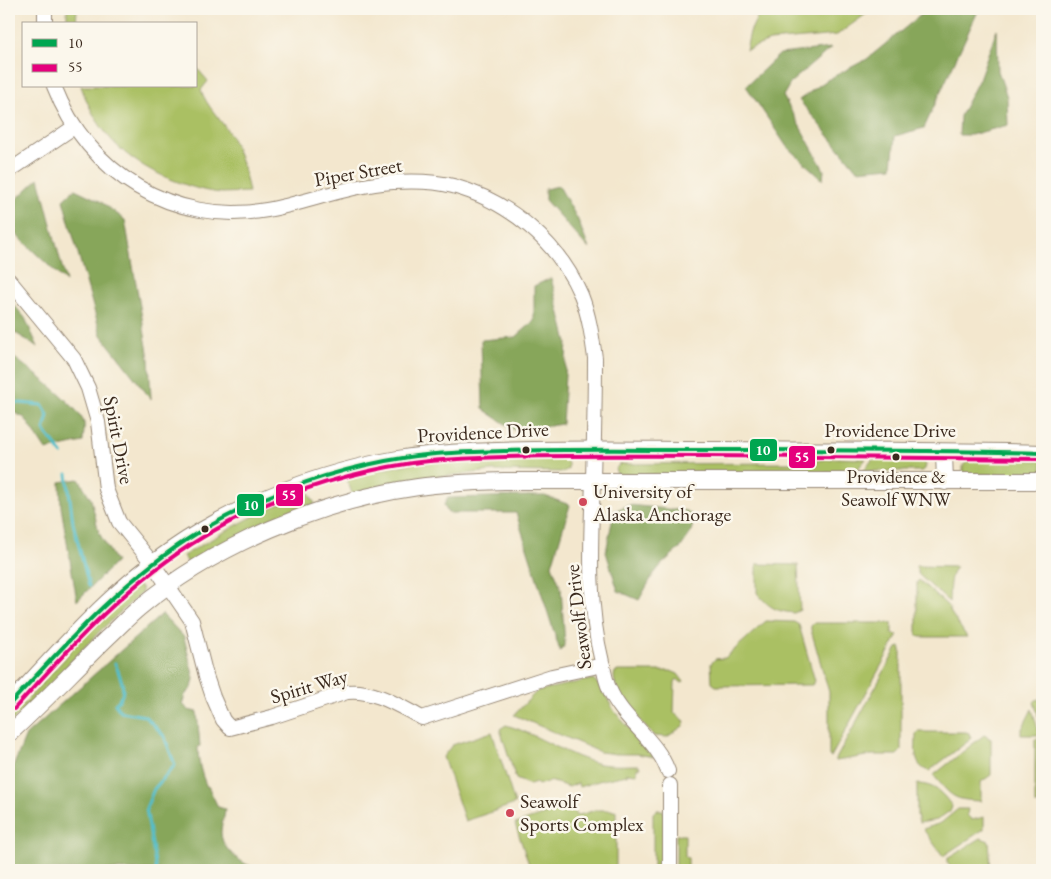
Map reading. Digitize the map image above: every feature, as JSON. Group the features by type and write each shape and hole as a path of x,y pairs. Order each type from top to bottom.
{"main road":[{"name":"Providence Drive","path":"9,705 103,604 136,576 197,534 222,520 289,488 336,473 398,459 444,453 593,449 1042,452"},
{"path":"944,452 945,482"},
{"path":"9,734 139,608 169,586 223,552 287,522 329,507 374,495 418,487 458,483 593,480 1042,481"}],"street":[{"path":"45,9 45,22"},
{"name":"Piper Street","path":"55,88 62,107 87,144 136,187 165,201 205,211 250,212 392,182 429,182 453,185 475,193 516,214 539,234 559,257 576,286 591,326 596,358 593,480"},
{"path":"9,171 74,127"},
{"name":"Spirit Drive","path":"9,280 74,359 88,388 98,422 106,489 119,522 169,586"},
{"name":"Seawolf Drive","path":"593,480 591,548 593,601 598,643 609,689 666,765"},
{"name":"Spirit Way","path":"169,586 192,621 206,676 223,720 230,728 355,691 375,695 390,701 422,718 544,678 603,665"},
{"path":"670,785 670,870"}],"green space":[{"path":"67,9 77,9 76,22 67,19"},
{"path":"761,9 873,9 837,35 770,41 746,50 750,32"},
{"path":"928,9 979,9 924,128 895,136 892,167 857,170 799,100 827,80 867,59"},
{"path":"997,29 998,71 1007,97 1008,125 971,135 959,135 960,116 979,79"},
{"path":"831,48 791,82 783,96 824,170 823,180 787,147 746,86 780,54"},
{"path":"198,69 208,81 201,90 233,140 246,176 249,192 222,193 205,190 160,175 130,157 118,146 96,120 82,88 198,88"},
{"path":"39,178 66,282 9,228 9,206"},
{"path":"559,186 578,220 589,249 545,200 545,189"},
{"path":"75,189 100,201 125,220 149,358 151,399 101,335 63,200"},
{"path":"551,278 567,342 562,424 516,431 483,409 481,340 516,337 534,321 534,286"},
{"path":"9,299 25,318 38,347 9,329"},
{"path":"9,354 51,386 73,407 84,423 83,442 46,450 25,418 9,410"},
{"path":"560,458 566,460 568,464 568,469 563,472 492,471 424,478 352,493 346,477 413,463"},
{"path":"838,458 866,459 855,472 832,472 796,477 617,474 615,469 620,464 796,463"},
{"path":"873,459 917,459 924,461 926,465 925,469 921,471 863,471"},
{"path":"983,459 1042,460 1042,475 967,474 963,471 963,466 967,461"},
{"path":"79,479 91,499 99,533 116,562 77,601 61,507 60,482"},
{"path":"308,491 315,504 189,564 183,556 244,521"},
{"path":"545,496 570,505 552,565 561,588 565,645 560,651 516,513 448,513 444,505 448,498"},
{"path":"629,505 687,511 695,518 690,534 681,547 653,575 639,600 618,591 606,552 614,511"},
{"path":"757,564 798,565 800,610 794,613 777,610 757,593"},
{"path":"916,566 956,567 951,579 949,602 918,574"},
{"path":"919,580 949,607 967,637 920,637 917,635 917,582"},
{"path":"138,585 142,588 142,592 101,630 9,724 9,720 66,657 83,632"},
{"path":"162,614 184,637 194,679 192,688 185,695 183,704 188,710 197,712 200,746 198,747 199,762 207,787 218,807 225,809 221,829 223,842 236,857 257,870 9,870 9,777 26,735"},
{"path":"766,621 794,622 799,625 815,681 812,685 716,686 712,683 711,663 715,659 725,658"},
{"path":"814,623 892,623 892,634 898,635 831,757 829,756 829,692 811,630 811,626"},
{"path":"900,647 901,751 897,755 872,755 836,761 897,648"},
{"path":"671,671 678,674 684,682 682,683 677,679 675,682 674,713 685,721 683,726 667,737 654,736 621,696 614,679 615,672"},
{"path":"593,679 603,690 615,712 654,757 600,752 514,715 537,691"},
{"path":"1042,698 1042,728 1034,702"},
{"path":"1032,709 1039,735 1021,735 1021,731"},
{"path":"506,725 588,761 605,765 639,765 640,768 637,768 637,774 627,773 627,775 579,787 578,783 569,787 550,781 538,785 536,783 530,785 516,779 500,729"},
{"path":"492,732 515,804 465,821 443,757 452,745"},
{"path":"919,732 966,732 969,733 971,739 929,771 924,769 917,761 916,734"},
{"path":"984,735 991,739 991,775 981,782 981,801 964,800 949,793 934,776"},
{"path":"1035,739 1041,739 1042,743 1042,804 1035,804"},
{"path":"917,784 923,784 938,790 952,806 951,810 937,820 919,823 917,815"},
{"path":"572,805 576,816 596,810 616,811 616,870 531,870 515,824"},
{"path":"958,809 968,809 967,815 972,820 984,817 984,829 943,856 923,829 941,823"},
{"path":"656,810 663,810 665,815 664,870 653,870 653,813"},
{"path":"676,835 685,835 685,857 688,858 688,870 676,870"},
{"path":"981,838 989,841 991,870 953,870 947,859"}],"waterway":[{"path":"9,402 42,405 48,415 44,430 62,454"},
{"path":"67,474 73,523 89,586"},
{"path":"115,663 123,690 120,699 115,704 121,712 145,716 164,736 175,765 154,789 146,808 156,870"}],"transit line":[{"name":"10","path":"9,705 98,612 146,569 172,550 223,518 274,494 354,468 432,454 528,450 871,450 1042,453"},
{"name":"55","path":"14,709 79,638 126,594 176,554 227,523 252,511 304,490 357,474 412,463 530,456 1042,459"}],"place":[{"name":"Providence & Seawolf WNW","path":"896,457"},
{"name":"University of Alaska Anchorage","path":"583,502"},
{"name":"Seawolf Sports Complex","path":"510,813"}]}
